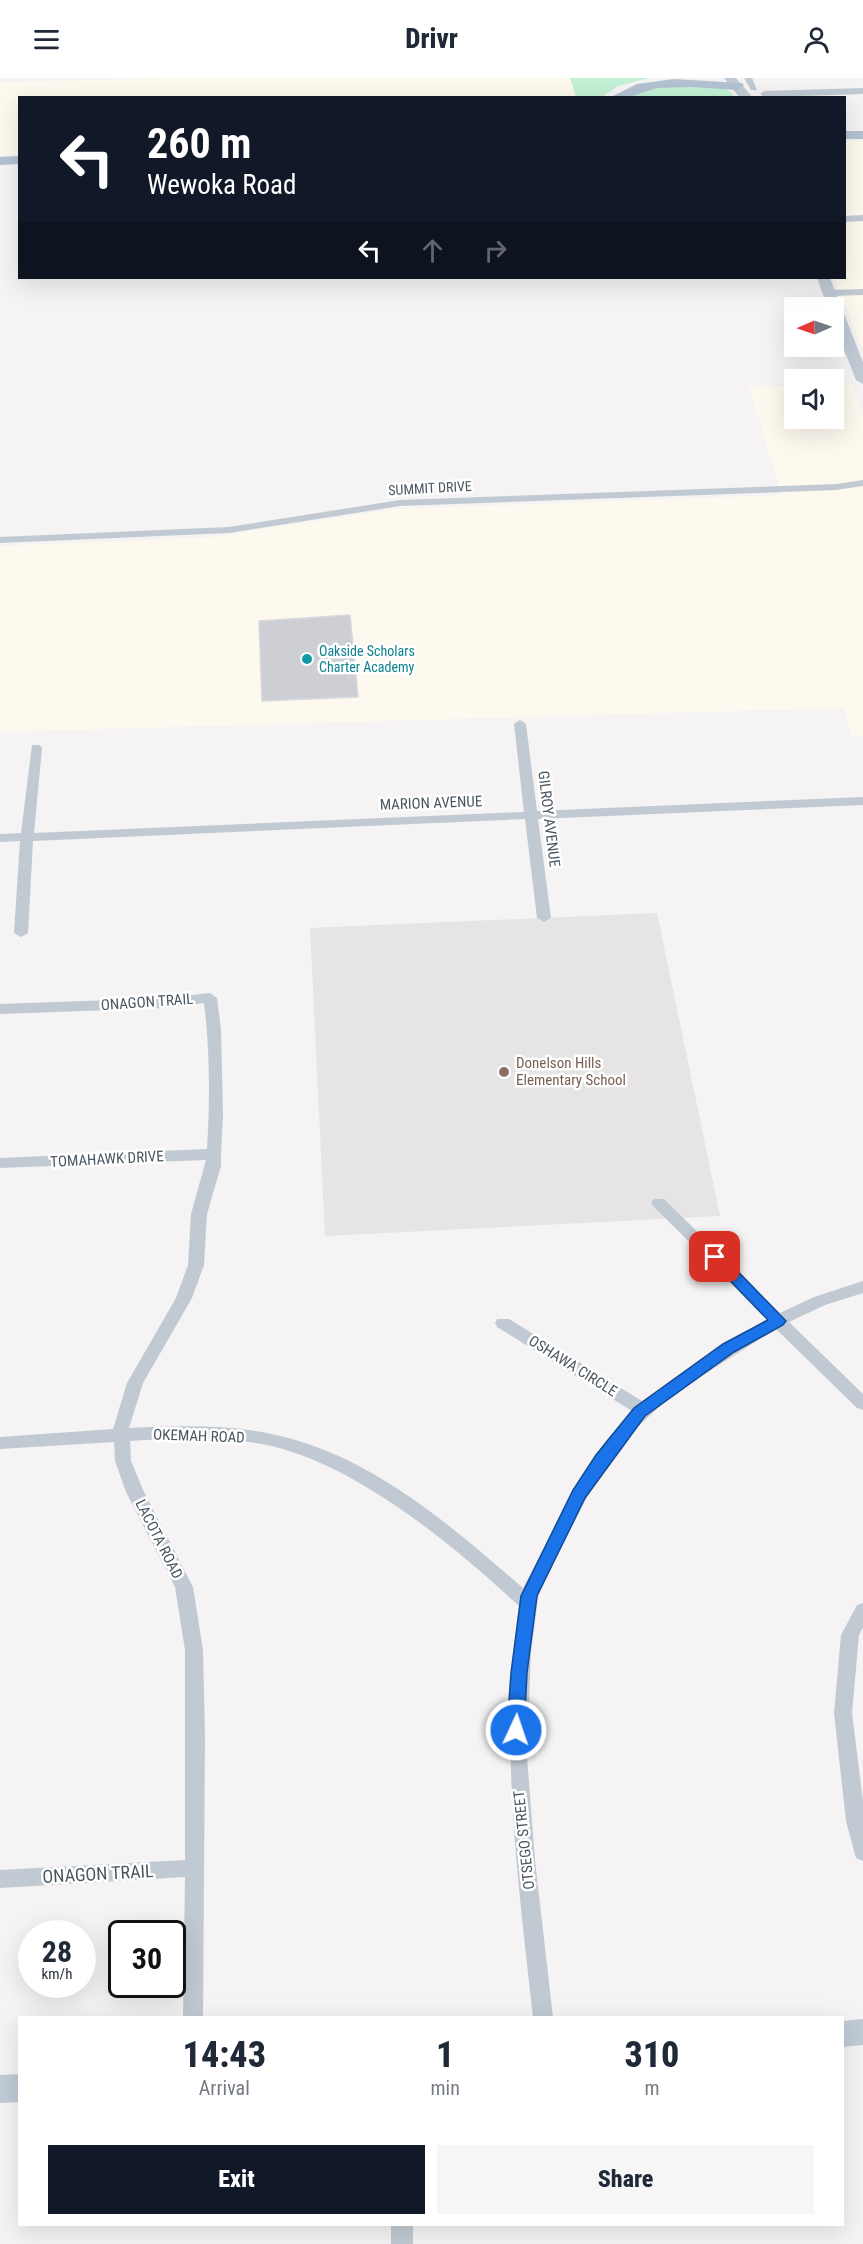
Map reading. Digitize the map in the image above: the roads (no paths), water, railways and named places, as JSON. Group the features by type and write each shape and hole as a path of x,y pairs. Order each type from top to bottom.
{"main road":[{"path":"608,96 625,85 662,78"},
{"path":"619,96 635,87 659,82 739,81 750,93"},
{"path":"846,135 863,135"},
{"path":"0,161 18,160"},
{"path":"823,279 863,380"},
{"path":"844,2034 863,2032"},
{"path":"0,2089 18,2088"}],"street":[{"path":"764,94 863,91"},
{"path":"846,219 863,218"},
{"path":"829,293 863,292"},
{"name":"SUMMIT DRIVE","path":"0,540 229,530 400,503 836,487 863,483"},
{"name":"GILROY AVENUE","path":"520,724 544,918"},
{"path":"21,933 27,836 36,748"},
{"name":"MARION AVENUE","path":"0,838 863,801"},
{"name":"ONAGON TRAIL","path":"0,1010 167,1003 210,998 214,1030 216,1115 214,1154"},
{"name":"TOMAHAWK DRIVE","path":"0,1163 214,1154"},
{"name":"LACOTA ROAD","path":"193,2016 196,1738 191,1624 184,1587 135,1492 123,1461 121,1427 135,1383 184,1298 196,1265 199,1214 214,1154"},
{"path":"659,1203 863,1404"},
{"name":"OTSEGO STREET","path":"543,2016 519,1792 516,1730 519,1673 529,1596 578,1494 602,1460 643,1410 728,1348 834,1294 863,1287"},
{"name":"OSHAWA CIRCLE","path":"503,1323 643,1410"},
{"name":"OKEMAH ROAD","path":"0,1443 121,1436 234,1434 301,1449 344,1466 382,1485 410,1505 528,1603"},
{"path":"863,1610 850,1635 843,1713 856,1821 863,1852"},
{"name":"ONAGON TRAIL","path":"0,1879 195,1868"},
{"path":"402,2226 402,2244"}],"place":[{"name":"Oakside Scholars Charter Academy","path":"307,659"},
{"name":"Donelson Hills Elementary School","path":"504,1072"}]}
